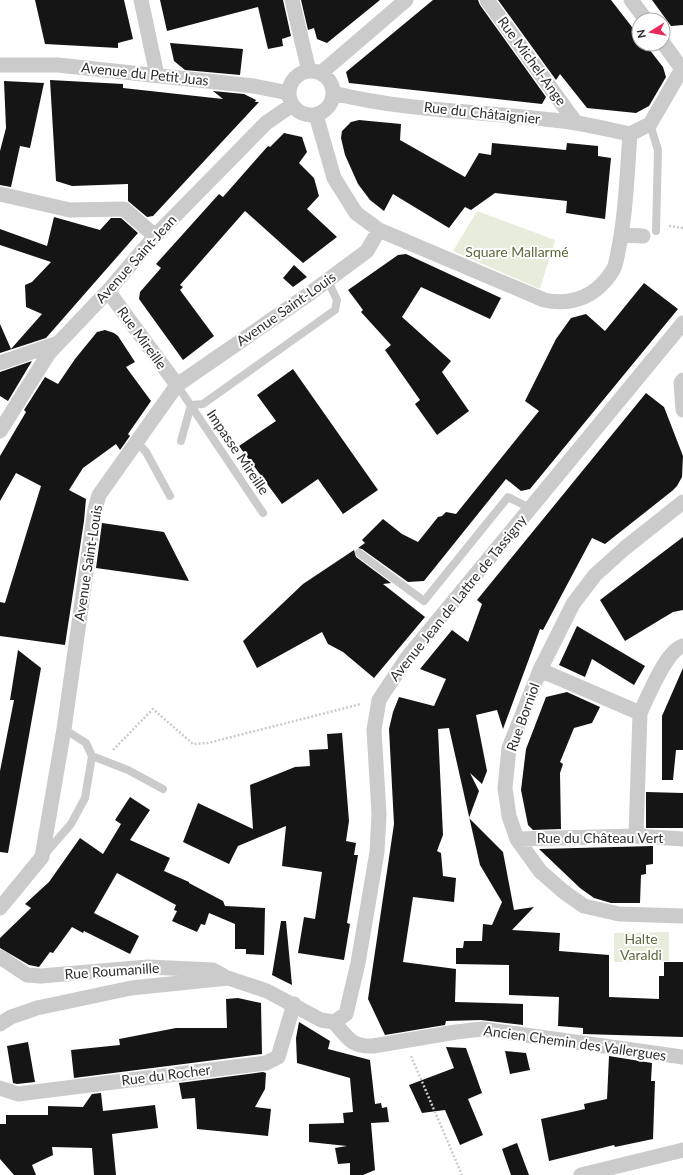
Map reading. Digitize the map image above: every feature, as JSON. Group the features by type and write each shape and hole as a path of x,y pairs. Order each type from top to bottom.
{"street":[{"path":"141,0 157,75"},
{"path":"292,0 315,72 330,81 333,93 329,107 316,115 302,114 291,99 293,81 297,76 315,72 406,0"},
{"name":"Rue Michel-Ange","path":"487,0 576,123"},
{"path":"631,0 640,12"},
{"path":"316,115 334,178 356,213 379,230 544,300 560,303 577,300 592,292 614,269 622,235 630,134 650,124 682,68 670,52"},
{"name":"Avenue du Petit Juas","path":"0,65 58,65 254,86 291,99"},
{"name":"Rue du Châtaignier","path":"333,93 359,99 480,114 576,123 630,134"},
{"name":"Avenue Saint-Jean","path":"0,431 50,353 108,291 155,236 291,99"},
{"path":"0,194 70,210 124,209 155,236"},
{"name":"Avenue Saint-Louis","path":"42,858 64,729 95,509 99,495 177,385 328,280 367,251 379,230"},
{"path":"622,235 650,234"},
{"name":"Rue Mireille","path":"108,291 177,385"},
{"name":"Avenue Jean de Lattre de Tassigny","path":"334,1022 346,1014 358,963 377,852 380,814 374,730 379,700 406,659 683,323"},
{"path":"0,363 59,343"},
{"path":"683,380 681,383 683,410"},
{"name":"Rue Borniol","path":"683,502 625,548 595,576 573,604 540,670 509,748 505,788 508,816 517,839 540,870 564,892 584,906 620,914 683,916"},
{"path":"636,836 640,713 669,658 679,647 683,646"},
{"path":"540,670 640,713"},
{"name":"Rue du Château Vert","path":"517,839 636,836 683,839"},
{"path":"0,908 42,858"},
{"name":"Rue Roumanille","path":"0,957 27,975 41,976 148,967 213,970 228,978"},
{"path":"0,1024 11,1017 37,1008 131,988 228,978 268,991 321,1020 334,1022"},
{"name":"Rue du Rocher","path":"0,1088 18,1094 266,1063 278,1057 294,1004"},
{"name":"Ancien Chemin des Vallergues","path":"334,1022 350,1041 361,1047 456,1032 482,1030 683,1057"},
{"path":"581,1175 683,1150"}],"lane":[{"path":"650,124 658,150 650,234"},
{"path":"181,441 191,405 203,404 335,310 337,300 328,280"},
{"name":"Impasse Mireille","path":"177,385 262,513"},
{"path":"137,442 146,452 170,496"},
{"path":"359,553 424,601 508,497 530,508"},
{"path":"42,858 71,824 85,798 92,756 86,743 64,729"},
{"path":"92,756 128,770 163,789"}],"path":[{"path":"665,226 677,226 683,228"},
{"path":"103,760 153,709 193,744 208,743 379,700"},
{"path":"405,1041 462,1175"}],"green space":[{"name":"Square Mallarmé","path":"477,211 555,240 540,289 453,251"},
{"name":"Halte Varaldi","path":"669,932 669,961 614,962 614,933"}],"building":[{"path":"35,0 124,0 133,39 118,43 118,48 45,44"},
{"path":"160,0 283,0 291,36 282,39 283,46 268,49 258,7 167,31"},
{"path":"301,0 380,0 327,43 317,39 314,28 308,30"},
{"path":"433,0 478,0 480,5 546,97 542,104 349,83 346,72"},
{"path":"498,0 611,0 631,26 631,52 651,52 663,67 666,77 649,106 636,113 587,108 560,74 556,80"},
{"path":"652,0 683,0 683,25 671,26 671,12 661,12"},
{"path":"170,43 243,49 240,75 185,70 174,61"},
{"path":"50,80 123,84 123,88 223,99 213,91 244,94 256,100 255,102 259,102 153,216 147,217 128,201 128,184 72,186 56,181"},
{"path":"4,81 44,83 30,148 20,146 11,187 0,185 0,151 6,128"},
{"path":"359,120 401,124 400,140 465,177 479,153 491,155 492,143 566,150 567,143 598,146 598,156 611,158 605,219 566,213 567,201 495,193 471,210 465,207 449,228 393,194 384,211 370,200 358,184 345,155 341,138 342,131 351,122"},
{"path":"284,133 302,137 307,152 299,163 314,178 319,196 307,209 337,237 303,263 245,211 180,285 183,287 180,290 214,336 183,360 139,299 140,292 161,268 156,264 219,194 223,197 268,146 270,147"},
{"path":"54,217 100,230 111,218 121,218 138,233 46,338 0,353 0,324 11,349 42,314 26,307 25,285 32,282 51,262 0,245 0,229 47,246"},
{"path":"406,254 501,298 490,319 421,287 402,317 451,361 442,372 469,411 437,435 415,404 420,400 385,350 391,345 361,312 363,310 348,290 398,255"},
{"path":"294,265 307,277 293,287 283,278"},
{"path":"644,283 678,309 530,489 521,491 506,479 424,581 408,582 362,549 358,548 365,543 362,540 383,519 402,534 418,542 438,517 442,516 446,512 456,514 539,411 525,401 556,339 571,318 586,314 605,331"},
{"path":"105,330 118,336 135,362 126,367 151,401 128,434 130,436 120,450 116,444 83,468 69,490 86,499 65,645 0,636 0,602 5,603 41,486 16,473 0,501 0,456 26,412 24,410 45,377 58,384 75,359 97,332"},
{"path":"32,361 8,401 0,396 0,372"},
{"path":"293,369 378,490 343,514 318,479 282,504 239,446 276,421 257,395"},
{"path":"646,393 664,407 683,456 682,477 672,491 605,544 592,538 543,630 540,629 503,729 497,710 476,715 487,771 482,784 470,773 479,791 469,817 449,728 438,729 443,835 437,851 441,853 443,876 456,878 454,902 413,897 403,962 456,969 455,1002 523,1004 523,1025 481,1020 446,1021 445,1025 385,1035 368,999 394,824 389,729 393,712 399,697 434,706 446,679 420,669 452,630 468,642 482,604 477,600"},
{"path":"102,523 164,532 189,581 96,568"},
{"path":"683,537 683,610 673,612 625,641 600,600"},
{"path":"354,550 356,557 391,583 383,584 425,617 374,678 343,652 328,644 322,632 257,668 243,641 303,584"},
{"path":"577,626 645,666 634,685 592,659 585,677 559,665"},
{"path":"18,650 41,668 8,853 0,852 0,771 14,700 10,700"},
{"path":"683,668 683,750 676,750 673,780 662,780 662,716"},
{"path":"567,692 600,707 592,723 574,728 560,762 563,764 560,773 561,829 533,830 528,825 521,790 526,749 546,697"},
{"path":"342,733 349,821 346,841 356,843 354,855 358,855 347,923 350,924 344,960 298,953 304,917 315,919 322,872 282,866 286,826 238,846 229,864 183,842 198,803 253,829 250,785 295,767 310,766 309,750 328,749 327,734"},
{"path":"646,792 683,793 683,828 646,828"},
{"path":"130,797 150,810 130,840 170,858 164,871 189,882 223,901 225,906 265,908 264,955 246,954 246,949 235,949 235,924 209,913 205,925 201,924 197,932 172,921 177,911 174,910 176,905 117,873 94,913 139,936 130,954 84,931 83,933 72,927 53,953 50,952 39,967 29,965 0,948 0,938 31,908 25,904 49,882 80,838 103,854 121,824 115,820"},
{"path":"469,818 503,852 514,910 534,907 512,930 560,933 559,951 609,955 609,997 659,999 659,976 664,976 664,962 683,962 683,1037 583,1034 583,1028 558,1026 559,997 509,995 509,965 456,964 456,948 463,948 464,941 482,941 483,924 492,925 502,902 480,865"},
{"path":"653,846 653,864 646,865 646,874 641,875 640,903 611,903 594,898 580,888 539,849"},
{"path":"281,921 286,921 292,985 272,975"},
{"path":"238,998 261,1003 262,1054 74,1078 71,1050 120,1045 119,1039 176,1028 227,1028 226,999"},
{"path":"299,1022 330,1041 328,1049 370,1060 375,1104 381,1103 382,1108 387,1107 389,1122 371,1123 375,1170 363,1175 350,1175 350,1163 338,1164 335,1148 347,1146 309,1142 309,1124 344,1123 343,1113 353,1112 350,1078 297,1063 296,1038"},
{"path":"28,1042 35,1082 13,1083 7,1046"},
{"path":"446,1047 466,1048 482,1093 468,1099 483,1135 460,1145 445,1110 422,1113 409,1085 454,1068"},
{"path":"505,1051 526,1053 530,1070 510,1074"},
{"path":"609,1056 652,1063 651,1081 655,1081 653,1139 615,1147 614,1145 549,1161 541,1119 585,1109 584,1104 607,1099"},
{"path":"263,1072 266,1073 265,1089 255,1107 271,1109 268,1136 197,1129 195,1098 182,1099 179,1083"},
{"path":"101,1093 103,1111 155,1105 158,1128 112,1134 116,1175 94,1175 92,1148 52,1147 53,1155 32,1165 36,1175 14,1175 0,1159 0,1124 6,1124 6,1115 48,1115 48,1106 83,1107 92,1094"},
{"path":"517,1143 529,1175 511,1175 502,1149"}]}
